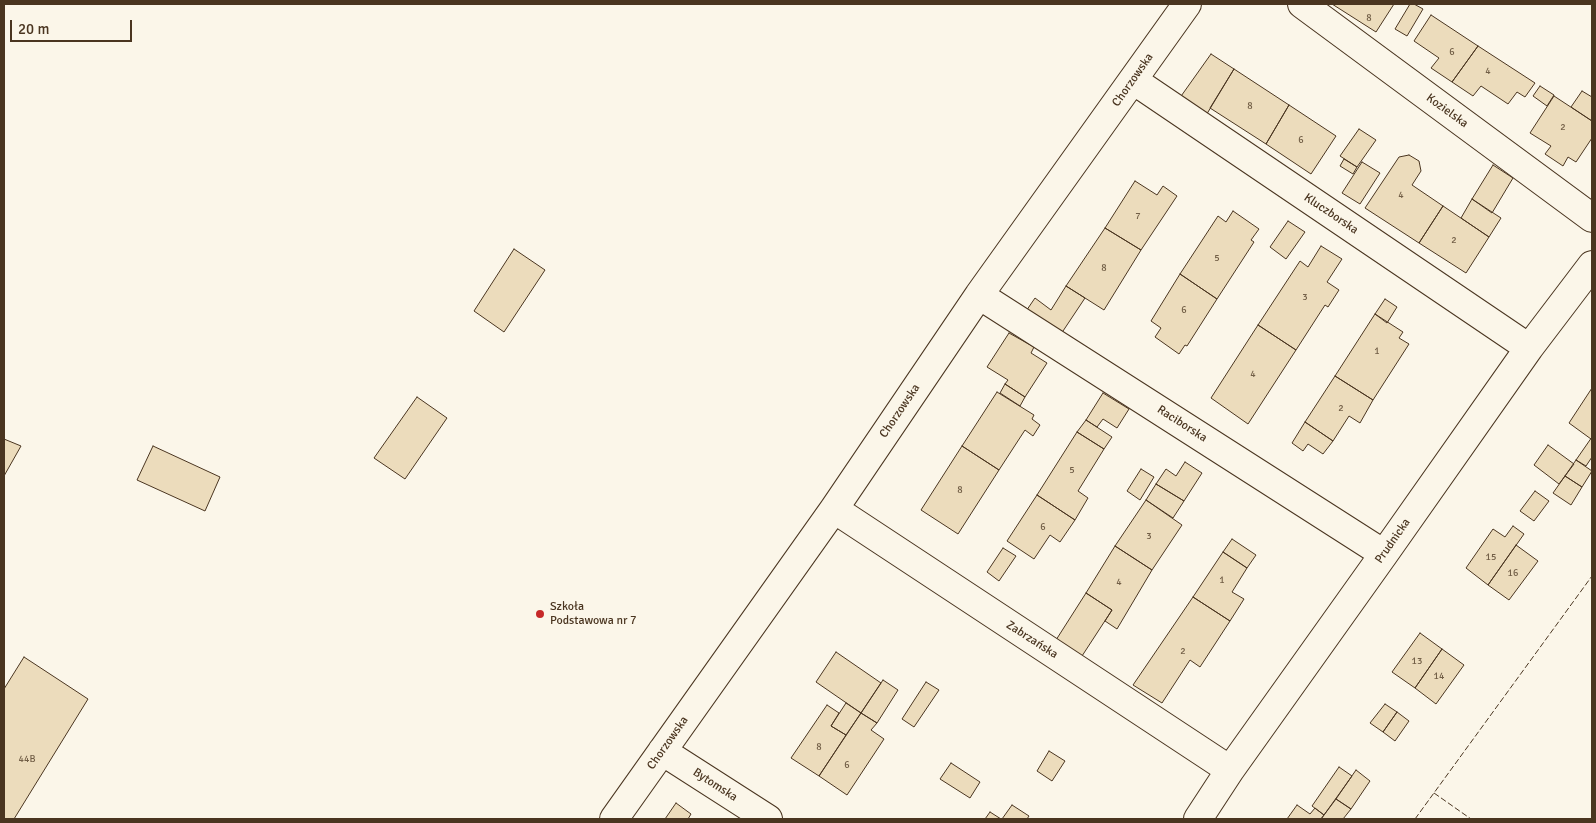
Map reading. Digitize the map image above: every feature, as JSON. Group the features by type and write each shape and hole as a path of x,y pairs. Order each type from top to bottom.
{"street":[{"name":"Chorzowska","path":"614,819 834,509 979,294 1187,4"},
{"name":"Kozielska","path":"1302,4 1592,218"},
{"name":"Kluczborska","path":"1133,80 1529,348"},
{"name":"Prudnicka","path":"1198,819 1230,770 1529,348 1592,266"},
{"name":"Raciborska","path":"979,294 1384,554"},
{"name":"Zabrzańska","path":"834,509 1230,770"},
{"name":"Bytomska","path":"662,751 768,819"}],"building":[{"path":"1332,4 1394,4 1376,32"},
{"path":"1410,4 1423,9 1407,36 1395,29"},
{"path":"1431,15 1478,46 1452,82 1431,68 1439,58 1414,41"},
{"path":"1478,46 1535,83 1525,97 1517,92 1508,104 1481,86 1473,96 1452,82"},
{"path":"1211,54 1234,69 1205,117 1179,99"},
{"path":"1234,69 1289,105 1266,144 1210,108"},
{"path":"1540,86 1554,95 1547,106 1533,96"},
{"path":"1582,91 1592,97 1592,121 1571,107"},
{"path":"1554,96 1592,121 1592,138 1576,162 1568,157 1563,166 1545,154 1551,146 1530,133"},
{"path":"1289,105 1336,136 1311,174 1266,144"},
{"path":"1359,129 1376,140 1357,167 1340,156"},
{"path":"1409,155 1419,161 1421,171 1412,185 1443,206 1419,243 1365,208 1399,157"},
{"path":"1344,159 1357,167 1353,174 1340,166"},
{"path":"1362,162 1380,173 1360,204 1342,193"},
{"path":"1493,165 1513,178 1492,213 1472,199"},
{"path":"1135,181 1157,195 1163,186 1177,196 1141,250 1105,228"},
{"path":"1472,199 1501,218 1489,237 1461,218"},
{"path":"1443,206 1489,237 1466,273 1419,243"},
{"path":"1233,211 1259,229 1251,240 1254,242 1217,299 1180,274 1218,216 1226,222"},
{"path":"1288,221 1305,232 1286,259 1270,247"},
{"path":"1105,228 1141,250 1104,310 1066,286"},
{"path":"1321,246 1342,259 1327,282 1339,290 1328,307 1325,305 1296,350 1258,325 1300,261 1308,267"},
{"path":"514,249 545,270 504,332 474,311"},
{"path":"1180,274 1217,299 1187,346 1185,345 1179,354 1155,337 1161,328 1151,321"},
{"path":"1066,286 1085,298 1057,340 1022,317 1035,298 1051,310"},
{"path":"1385,299 1397,307 1387,323 1375,314"},
{"path":"1375,314 1403,332 1399,338 1409,344 1373,400 1335,376"},
{"path":"1258,325 1296,350 1248,424 1211,398"},
{"path":"1009,333 1034,347 1031,353 1047,363 1025,397 1005,384 1008,380 987,367"},
{"path":"1335,376 1373,400 1360,423 1349,416 1333,441 1305,422"},
{"path":"1005,384 1025,397 1020,406 1000,393"},
{"path":"1592,388 1592,437 1591,439 1569,423"},
{"path":"997,392 1034,415 1032,419 1040,425 1033,436 1025,430 999,470 962,446"},
{"path":"1103,393 1129,409 1117,428 1103,419 1097,427 1086,420"},
{"path":"417,397 447,418 405,479 374,458"},
{"path":"1086,420 1112,437 1104,449 1077,432"},
{"path":"1305,422 1333,441 1323,454 1308,444 1303,451 1292,443"},
{"path":"1077,432 1104,449 1078,491 1088,498 1075,520 1037,495"},
{"path":"1592,437 1592,457 1586,466 1576,460"},
{"path":"4,439 21,446 4,476"},
{"path":"1548,445 1574,464 1559,484 1534,465"},
{"path":"153,446 220,477 205,511 137,480"},
{"path":"962,446 999,470 958,534 921,510"},
{"path":"1576,460 1592,471 1582,487 1565,476"},
{"path":"1185,462 1202,473 1184,501 1156,484 1166,469 1176,476"},
{"path":"1141,469 1154,477 1140,500 1127,491"},
{"path":"1565,476 1582,487 1571,505 1553,493"},
{"path":"1156,484 1184,501 1173,518 1146,500"},
{"path":"1535,491 1549,501 1534,521 1520,511"},
{"path":"1037,495 1075,520 1060,542 1050,535 1034,559 1007,541"},
{"path":"1146,500 1182,525 1152,570 1115,546"},
{"path":"1513,526 1524,534 1488,585 1466,568 1493,529 1505,537"},
{"path":"1232,539 1256,555 1247,568 1223,552"},
{"path":"1516,545 1538,561 1509,600 1488,585"},
{"path":"1115,546 1152,570 1117,629 1105,621 1112,610 1086,593"},
{"path":"1003,548 1016,556 999,581 987,572"},
{"path":"1223,552 1247,568 1232,592 1244,599 1230,621 1193,597"},
{"path":"1086,593 1112,610 1082,656 1056,640"},
{"path":"1193,597 1230,621 1200,667 1190,660 1162,703 1133,685"},
{"path":"1420,633 1442,649 1415,688 1392,672"},
{"path":"1442,649 1464,665 1436,704 1415,688"},
{"path":"836,652 881,683 861,713 816,682"},
{"path":"24,657 88,699 14,819 4,819 4,689"},
{"path":"883,680 898,690 877,723 861,713"},
{"path":"926,682 939,690 914,727 902,719"},
{"path":"846,703 861,713 846,735 831,726"},
{"path":"1385,704 1397,712 1383,732 1370,723"},
{"path":"827,705 839,713 831,726 846,735 819,776 791,758"},
{"path":"1397,712 1409,721 1395,741 1383,732"},
{"path":"861,713 877,723 871,730 884,739 847,795 819,776"},
{"path":"1049,751 1065,761 1052,781 1037,771"},
{"path":"951,763 980,782 970,798 940,779"},
{"path":"1339,767 1352,776 1324,815 1312,806"},
{"path":"1356,770 1370,781 1351,809 1336,799"},
{"path":"1336,799 1351,809 1343,819 1321,819"},
{"path":"676,803 691,814 688,819 665,819"},
{"path":"1012,805 1029,816 1027,819 1002,819"},
{"path":"1297,805 1310,814 1315,808 1324,815 1321,819 1287,819"},
{"path":"990,812 1001,819 985,819"}],"fence":[{"path":"1415,819 1592,576"},
{"path":"1434,793 1471,819"}],"place":[{"name":"Szkoła Podstawowa nr 7","path":"540,614"}]}
